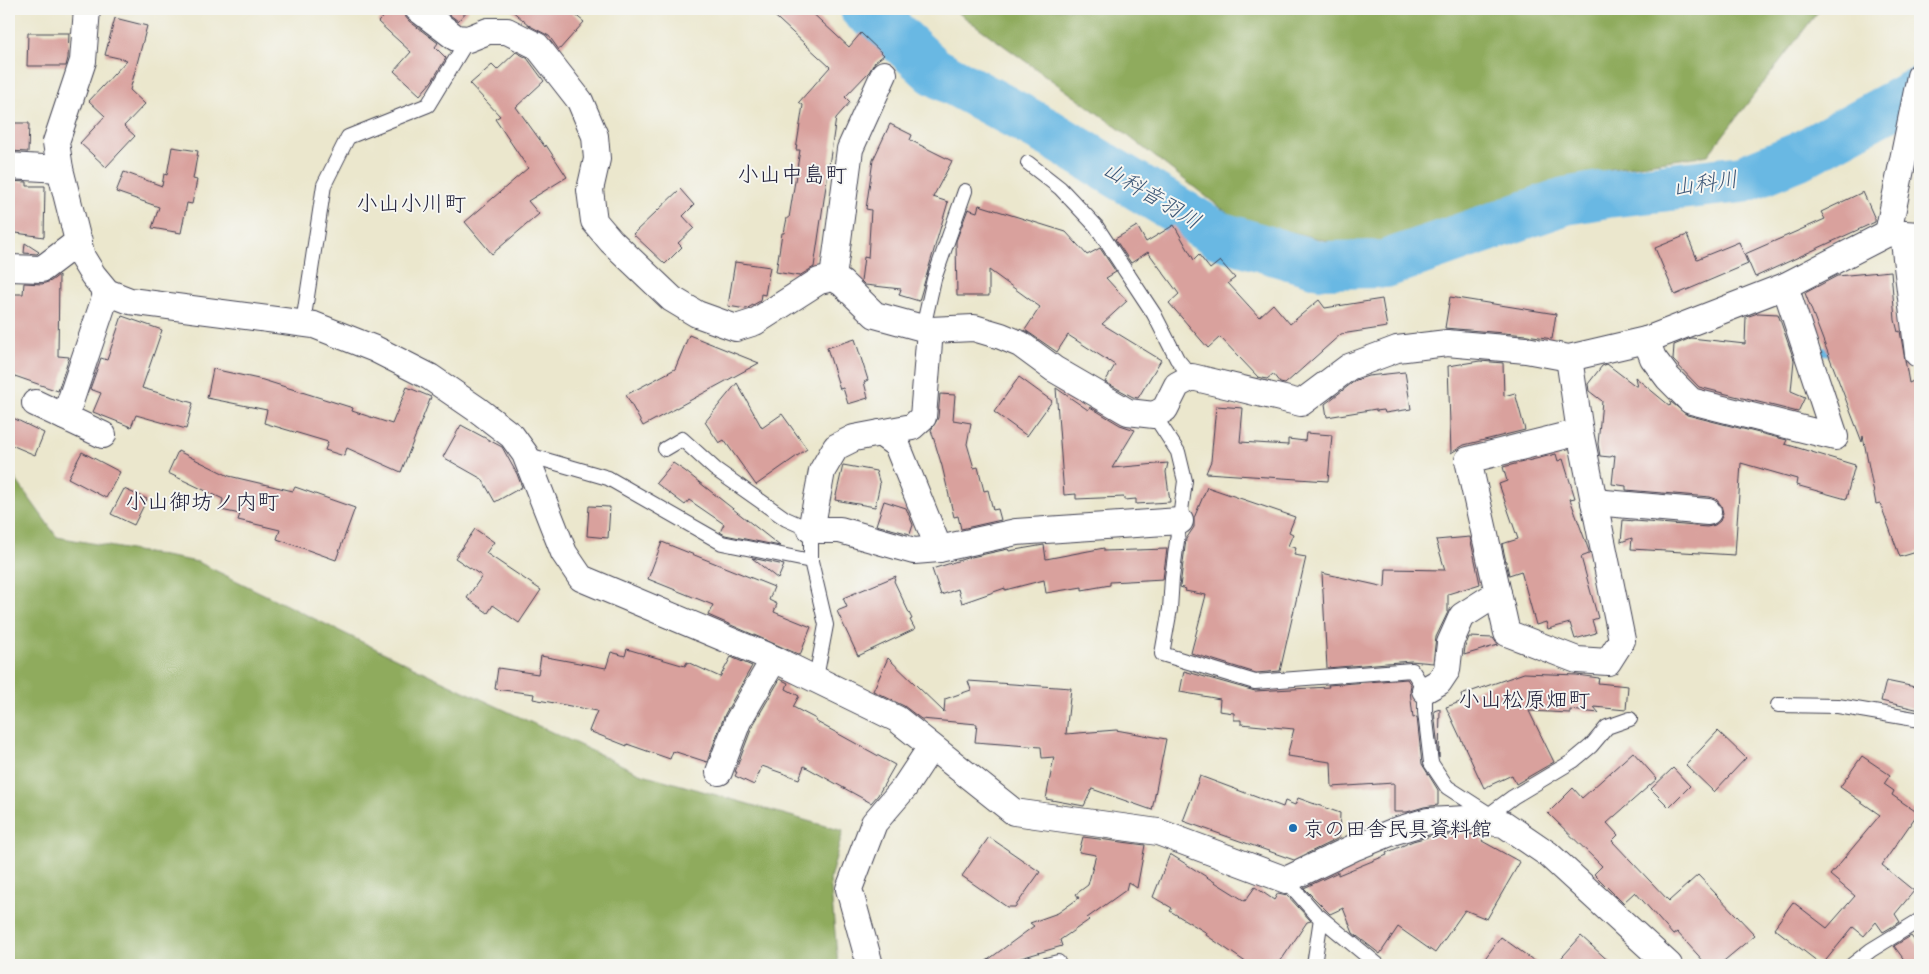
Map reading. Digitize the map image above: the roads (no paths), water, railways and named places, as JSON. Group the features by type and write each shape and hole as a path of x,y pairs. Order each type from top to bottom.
{"street":[{"path":"87,9 83,61 56,142 60,169 82,257 93,276 107,292 130,301 314,325 376,349 430,377 512,436 525,454 564,553 581,578 774,659 897,719 1014,812 1158,832 1286,880 1361,844 1428,821 1466,818 1497,819 1548,854 1669,965"},
{"path":"418,9 456,38 468,39 488,31 507,31 537,46 580,101 595,136 597,159 590,190 594,221 611,241 672,298 697,314 736,328 755,322 819,281 833,278 842,283 875,315 926,329 974,328 1020,344 1054,369 1128,412 1154,415 1165,409 1177,385 1192,377 1301,403 1349,367 1396,349 1447,343 1526,350 1569,358 1646,340 1785,286 1904,234"},
{"path":"833,278 850,149 884,74"},
{"path":"1918,354 1904,234 1920,76"},
{"path":"9,166 60,169"},
{"path":"9,268 42,268 79,241"},
{"path":"1646,340 1653,358 1668,378 1691,401 1835,438 1785,286"},
{"path":"65,417 107,292"},
{"path":"926,329 923,418 912,427 854,438 836,447 822,471 811,530 840,530 914,551 939,549 1016,532 1180,521"},
{"path":"1569,358 1580,432 1622,640 1608,662 1577,660 1507,633 1468,460 1580,432"},
{"path":"35,402 103,435"},
{"path":"880,433 897,445 939,549"},
{"path":"1594,502 1708,512"},
{"path":"1424,690 1439,682 1446,670 1450,643 1462,616 1498,593"},
{"path":"719,772 738,721 774,659"},
{"path":"870,965 849,889 874,823 904,788 931,747"}],"lane":[{"path":"303,323 324,185 348,137 428,105 468,39"},
{"path":"1028,163 1060,188 1096,226 1154,314 1178,359 1192,377"},
{"path":"926,329 934,279 965,191"},
{"path":"1154,415 1178,452 1185,481 1172,578 1170,609 1162,654 1255,682 1412,670 1424,690 1431,763 1447,787 1497,819 1513,798 1573,761 1591,746 1607,727 1630,719"},
{"path":"665,449 682,439 715,469 786,520 811,530 811,561 826,624 816,678"},
{"path":"525,454 608,478 722,543 811,561"},
{"path":"1778,705 1838,706 1920,720"},
{"path":"1286,880 1321,918 1378,965"},
{"path":"1314,965 1321,918"},
{"path":"1852,965 1920,920"}],"waterway":[{"name":"山科音羽川","path":"864,9 880,21 934,71 1049,133 1218,235 1320,265 1385,264 1565,201 1607,194 1743,179 1799,156 1920,90"},
{"path":"1821,351 1837,352"}],"place":[{"name":"京の田舎民具資料館","path":"1293,828"}],"district":[{"name":"小山中島町","path":"792,174"},
{"name":"小山小川町","path":"411,203"},
{"name":"小山御坊ノ内町","path":"202,501"},
{"name":"小山松原畑町","path":"1524,699"}],"water label":[{"name":"山科川","path":"1705,183"}]}
